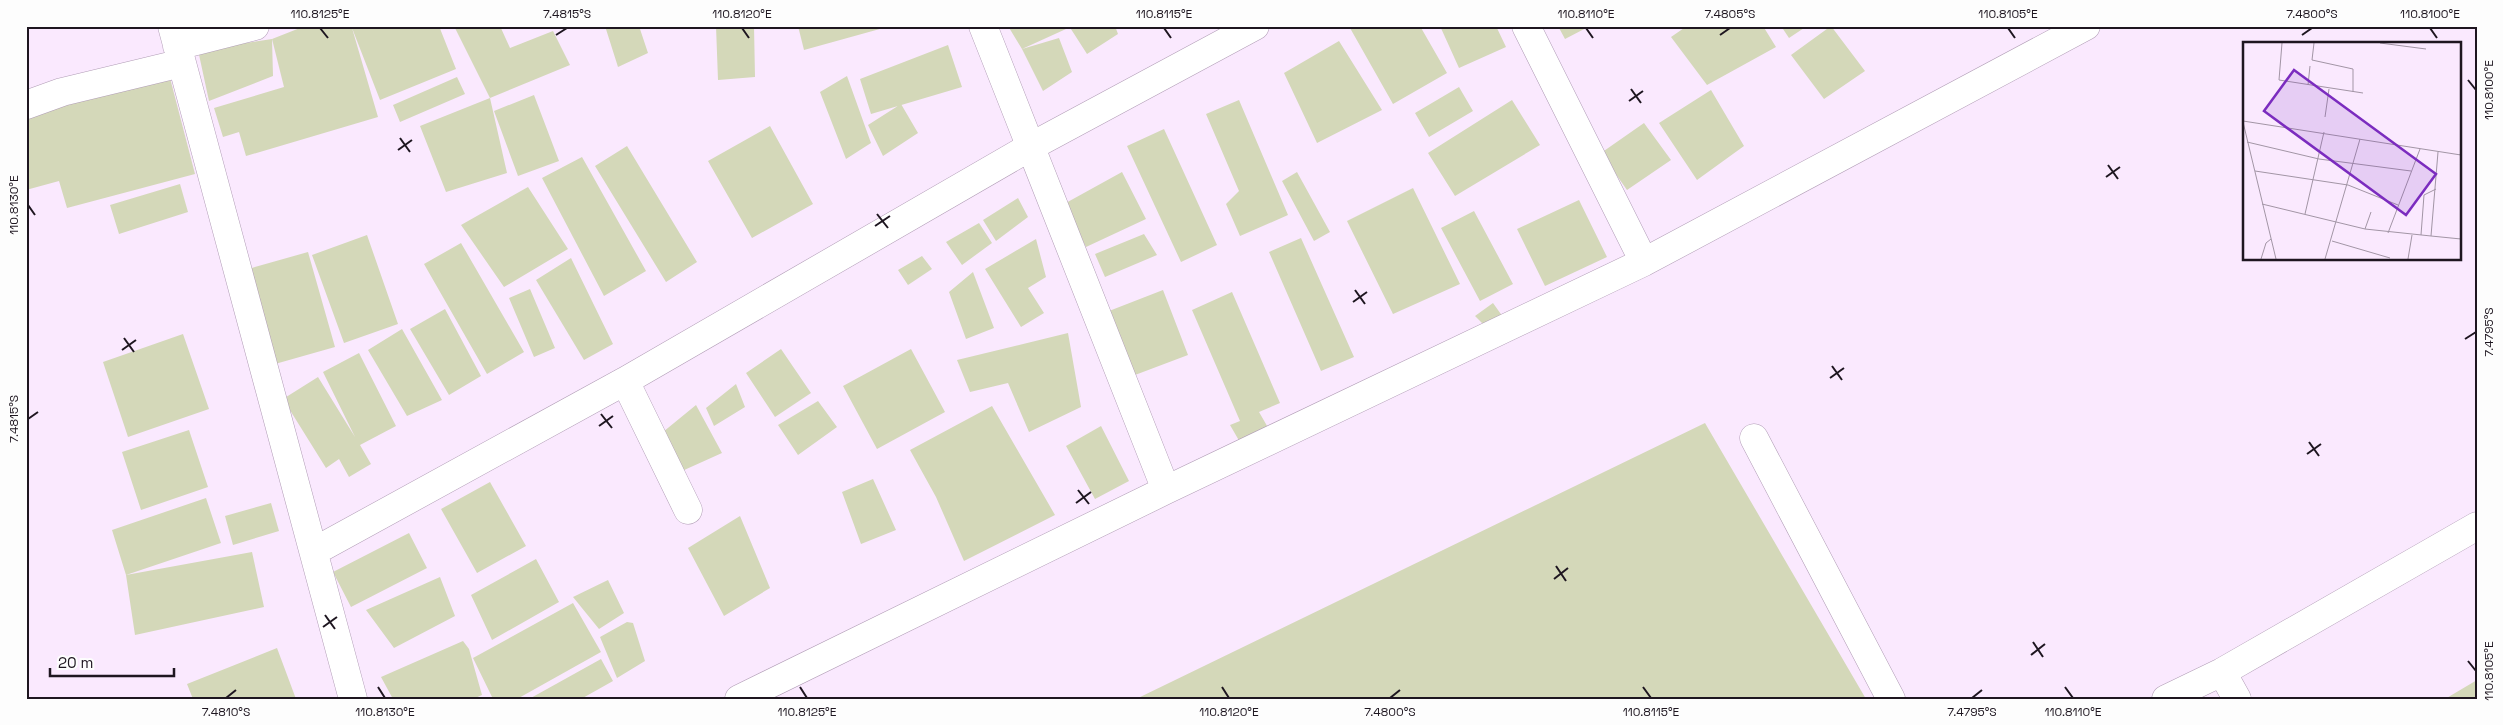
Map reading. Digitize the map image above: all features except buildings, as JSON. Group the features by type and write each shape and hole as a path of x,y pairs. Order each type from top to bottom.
{"street":[{"path":"26,105 177,45 255,26"},
{"path":"982,26 1166,490"},
{"path":"315,551 625,381 1030,147 1255,26"},
{"path":"1526,26 1644,262"},
{"path":"739,699 1166,490 1644,262 2086,26"},
{"path":"177,45 354,699"},
{"path":"625,381 688,510"},
{"path":"1754,438 1891,699"},
{"path":"2166,699 2222,672 2477,526"},
{"path":"2222,672 2237,699"}]}
